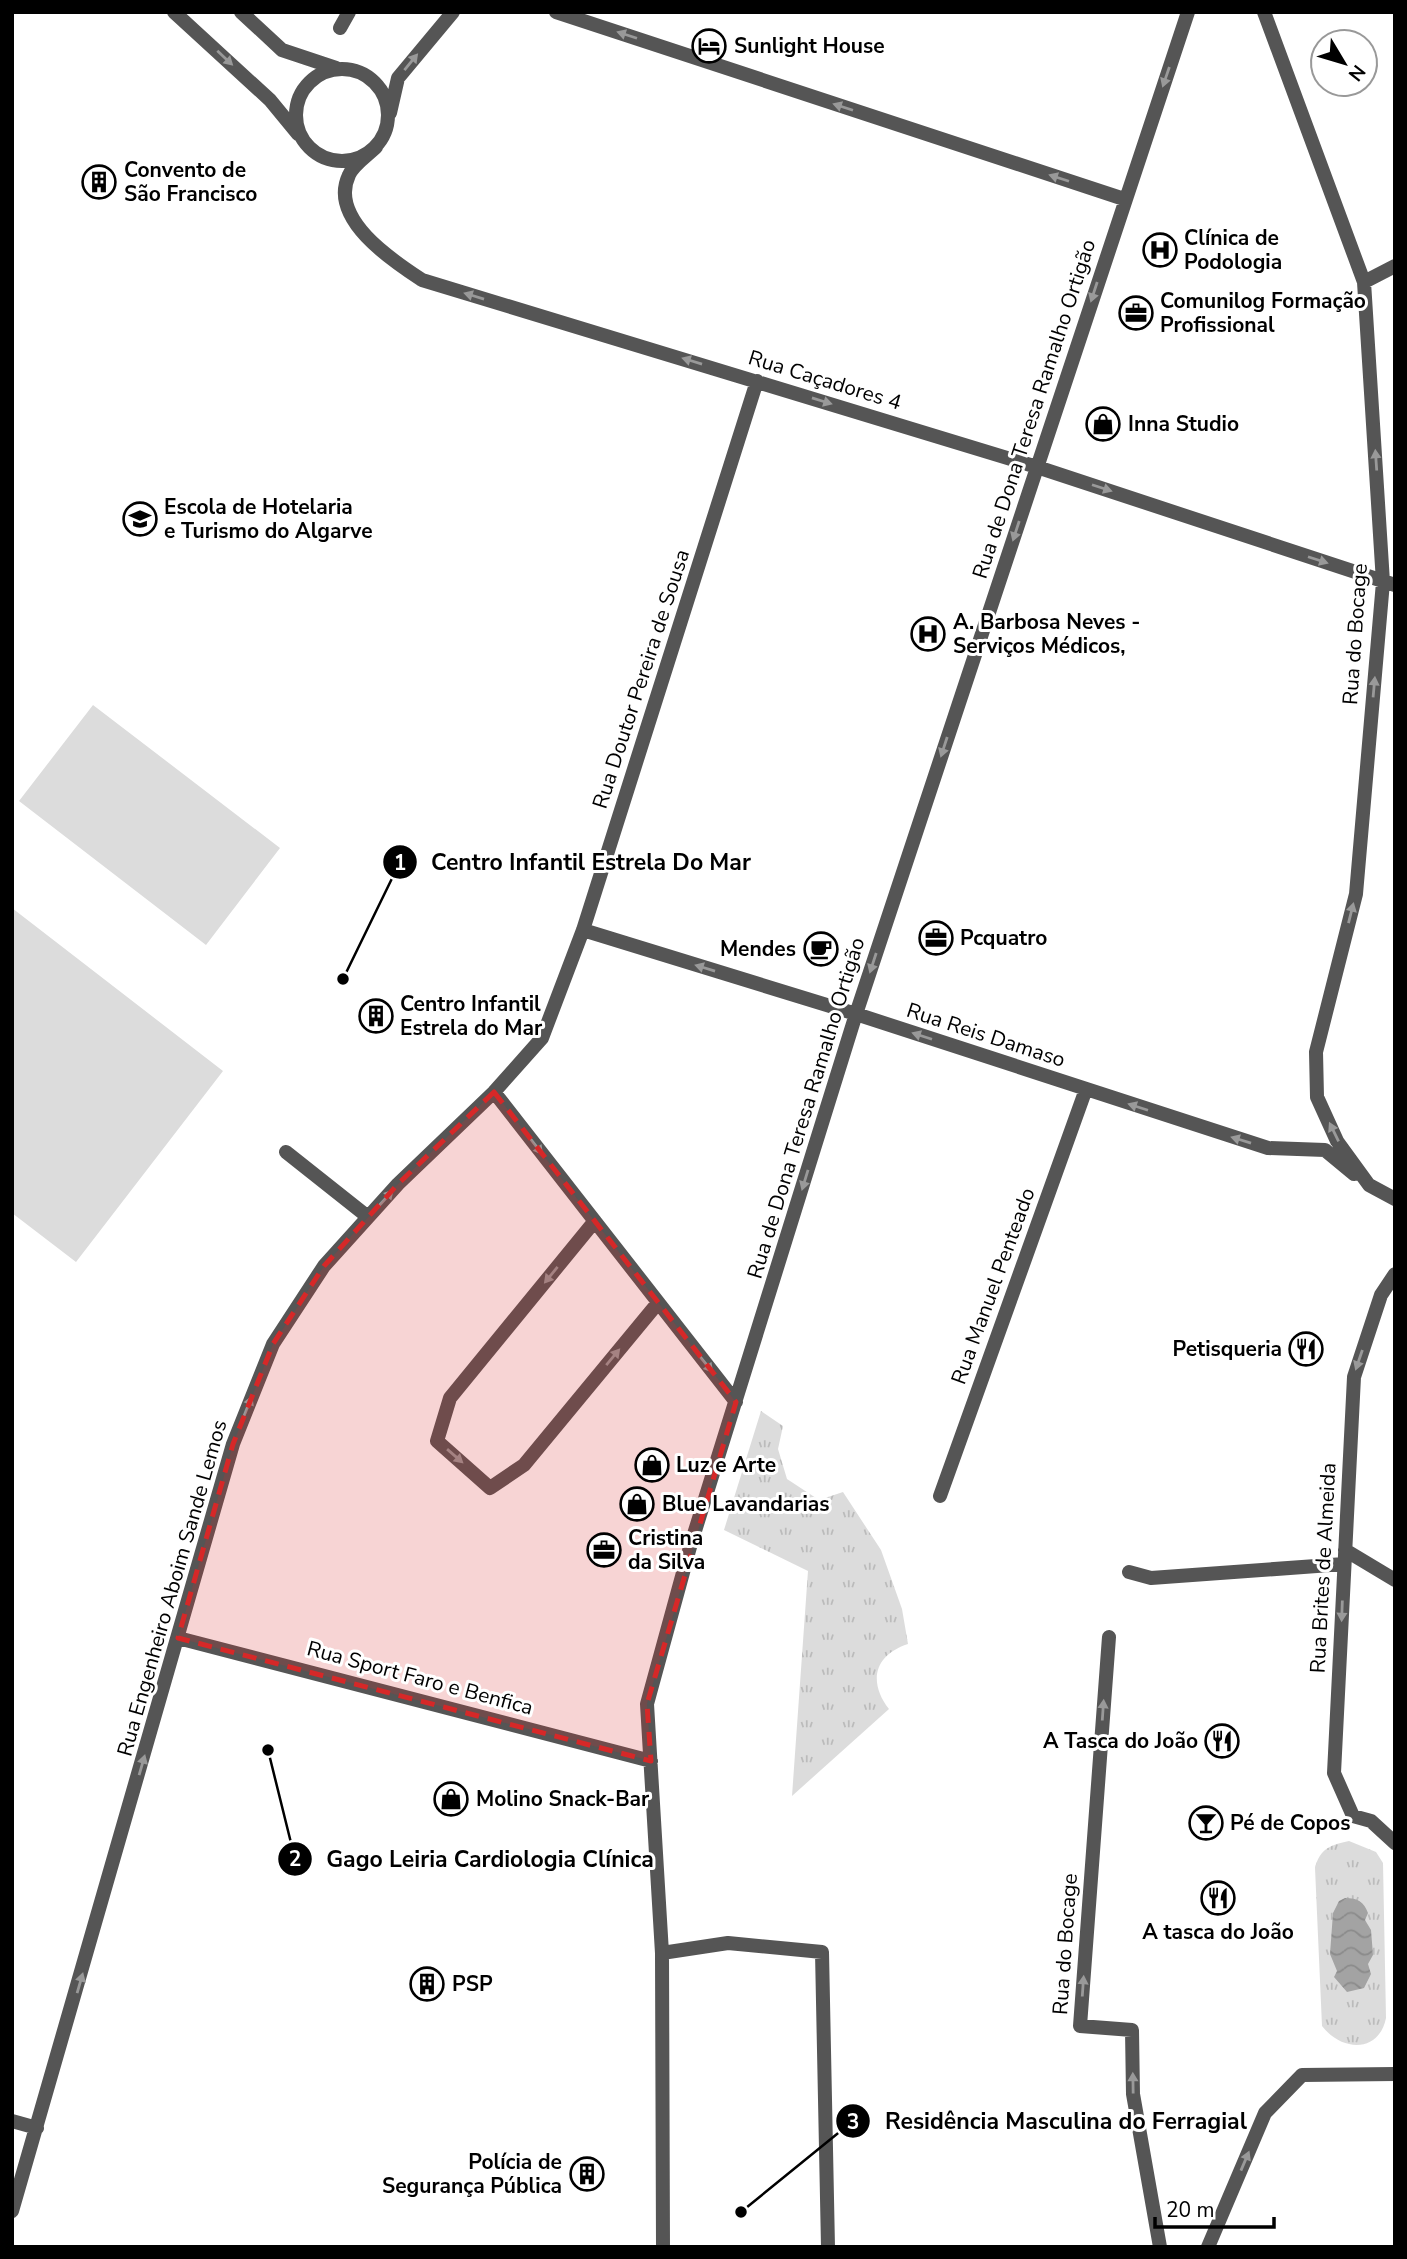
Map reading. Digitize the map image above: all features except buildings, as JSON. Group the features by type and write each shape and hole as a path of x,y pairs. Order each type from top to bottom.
{"street":[{"path":"174,12 270,100 307,145 332,161 348,161 363,156 376,147 388,121 398,78 453,12"},
{"path":"241,12 282,50 313,63 361,74 373,81 382,93 388,121"},
{"path":"340,28 349,12"},
{"path":"556,12 1124,199"},
{"name":"Rua de Dona Teresa Ramalho Ortigão","path":"663,2247 662,1953 647,1704 690,1547 856,1014 1188,12"},
{"name":"Rua do Bocage","path":"1264,12 1364,282 1389,583 1356,894 1316,1052 1317,1097 1338,1141 1368,1185 1395,1199"},
{"path":"307,145 299,132 298,102 315,78 329,71 344,70"},
{"name":"Rua Caçadores 4","path":"376,147 349,176 346,204 359,228 381,253 422,280 1037,467 1389,583"},
{"path":"1364,282 1395,266"},
{"name":"Rua Doutor Pereira de Sousa","path":"495,1092 542,1038 583,930 757,381"},
{"name":"Rua Reis Damaso","path":"583,930 856,1014 1268,1148 1325,1150 1368,1185"},
{"name":"Rua Manuel Penteado","path":"940,1496 1086,1089"},
{"path":"495,1092 657,1304 736,1402"},
{"name":"Rua Engenheiro Aboim Sande Lemos","path":"37,2128 233,1444 273,1344 324,1266 369,1217 495,1092"},
{"path":"286,1152 369,1217"},
{"path":"594,1222 450,1398 437,1441 490,1488 524,1465 657,1304"},
{"name":"Rua Brites de Almeida","path":"1395,1274 1381,1295 1353,1377 1334,1773 1353,1816 1371,1821 1395,1843"},
{"path":"1129,1572 1151,1578 1344,1557 1395,1580"},
{"name":"Rua do Bocage","path":"1109,1637 1080,2026 1132,2030 1133,2094 1160,2247"},
{"name":"Rua Sport Faro e Benfica","path":"178,1638 651,1761"},
{"path":"662,1953 728,1943 822,1952 828,2247"},
{"path":"1208,2247 1265,2113 1302,2075 1395,2074"},
{"path":"12,2121 37,2128 12,2211"}],"highlighted area":[{"path":"494,1092 736,1402 647,1704 651,1761 178,1638 233,1444 273,1344 324,1266 398,1184"}],"green space":[{"path":"93,705 280,848 206,945 19,801"},
{"path":"12,908 223,1071 76,1262 12,1213"},
{"path":"761,1411 783,1426 778,1449 787,1479 819,1500 843,1492 881,1550 902,1609 908,1644 888,1655 878,1670 878,1689 889,1709 792,1796 808,1571 724,1530"},
{"path":"1349,1841 1376,1852 1383,1863 1386,2018 1376,2038 1359,2045 1339,2041 1322,2026 1315,1868 1327,1848"}],"water":[{"path":"1345,1898 1360,1901 1368,1913 1365,1920 1371,1930 1373,1955 1368,1964 1371,1974 1364,1988 1347,1992 1334,1977 1337,1971 1330,1954 1333,1913 1339,1901"}],"place":[{"name":"Sunlight House","path":"709,46"},
{"name":"Convento de São Francisco","path":"99,182"},
{"name":"Clínica de Podologia","path":"1160,250"},
{"name":"Comunilog Formação Profissional","path":"1136,313"},
{"name":"Inna Studio","path":"1103,424"},
{"name":"Escola de Hotelaria e Turismo do Algarve","path":"140,519"},
{"name":"A. Barbosa Neves - Serviços Médicos,","path":"928,634"},
{"name":"Pcquatro","path":"936,938"},
{"name":"Mendes","path":"821,949"},
{"name":"Centro Infantil Estrela Do Mar","path":"343,979"},
{"name":"Centro Infantil Estrela do Mar","path":"376,1016"},
{"name":"Petisqueria","path":"1306,1349"},
{"name":"Luz e Arte","path":"652,1465"},
{"name":"Blue Lavandarias","path":"637,1504"},
{"name":"Cristina da Silva","path":"604,1550"},
{"name":"A Tasca do João","path":"1222,1741"},
{"name":"Gago Leiria Cardiologia Clínica","path":"268,1750"},
{"name":"Molino Snack-Bar","path":"451,1799"},
{"name":"Pé de Copos","path":"1206,1823"},
{"name":"A tasca do João","path":"1218,1898"},
{"name":"PSP","path":"427,1984"},
{"name":"Polícia de Segurança Pública","path":"587,2174"},
{"name":"Residência Masculina do Ferragial","path":"741,2212"}]}
